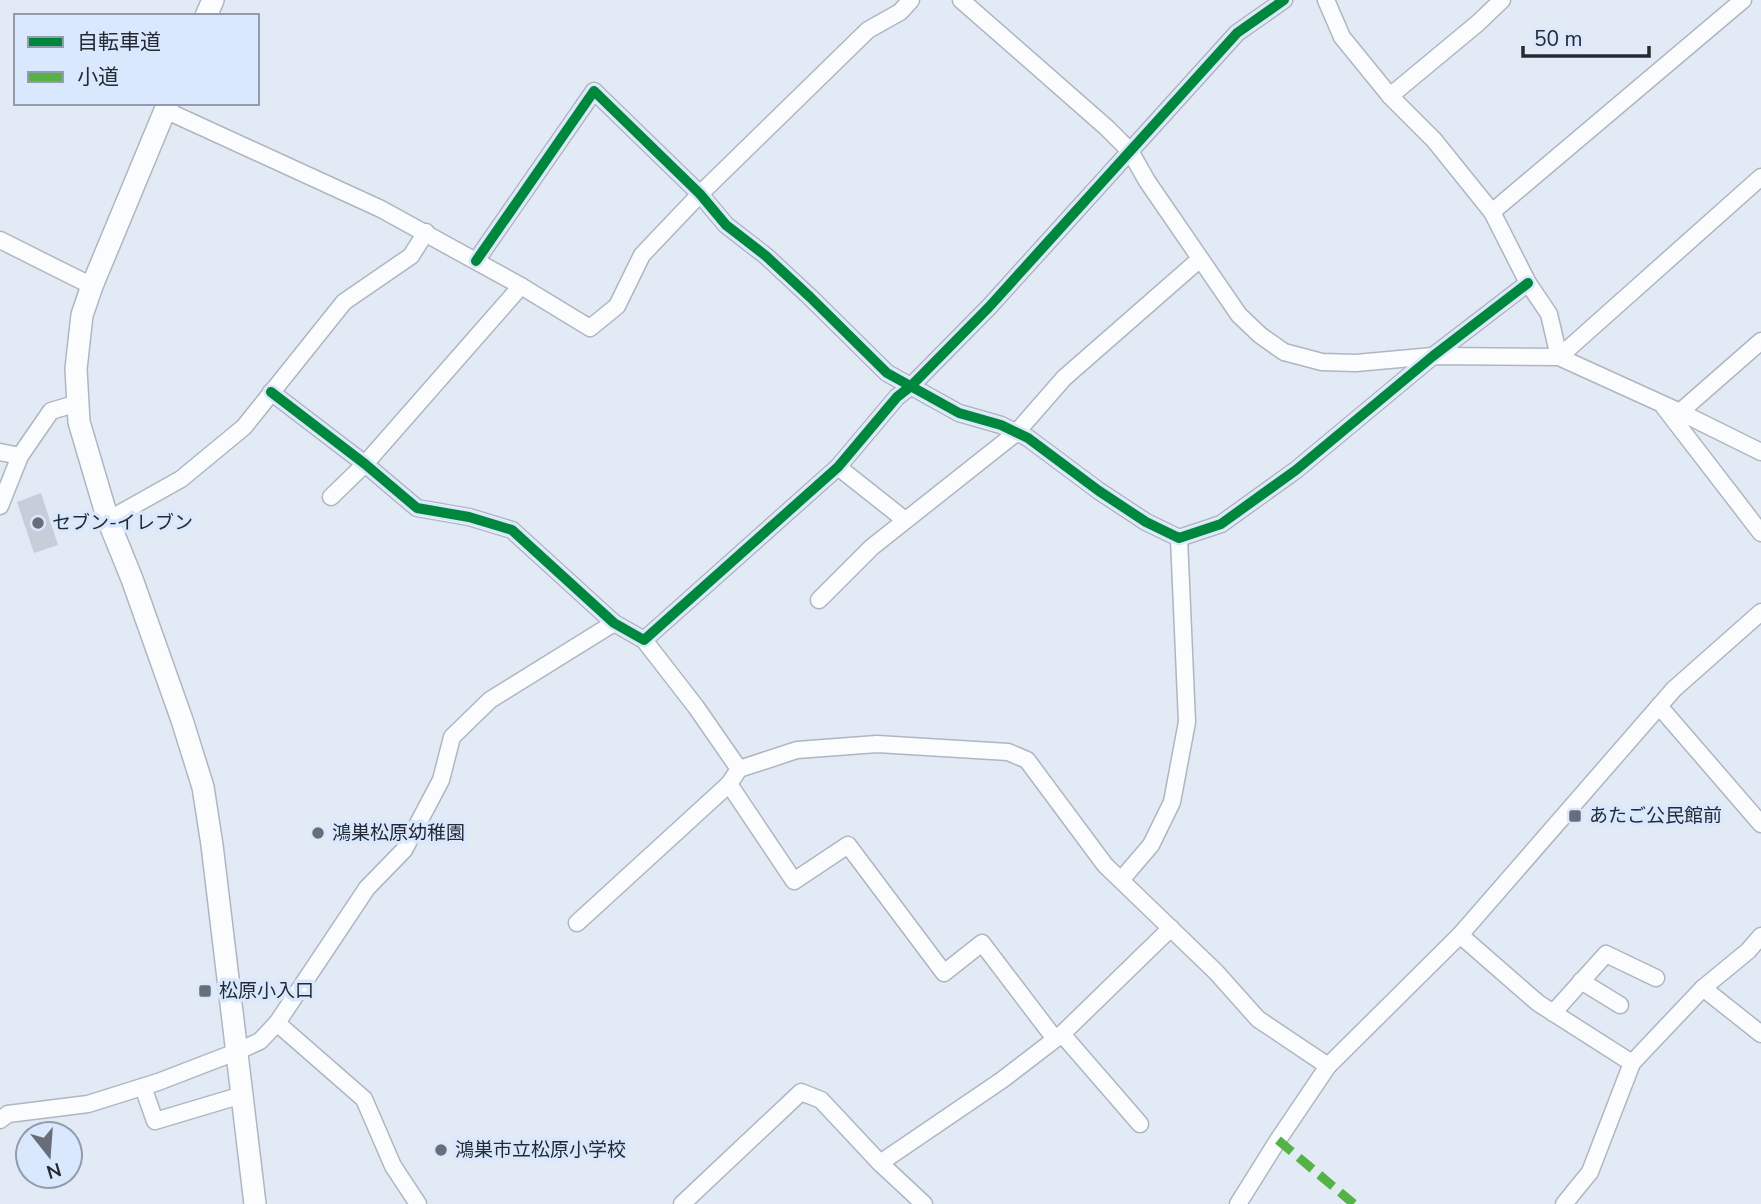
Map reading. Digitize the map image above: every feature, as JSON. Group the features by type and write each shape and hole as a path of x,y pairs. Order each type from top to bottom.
{"main road":[{"path":"167,107 82,315 76,369 79,422 108,520 132,579 203,787 255,1204"}],"street":[{"path":"167,107 426,232 590,328 617,306 642,255 700,194 868,30 900,12 911,0"},
{"path":"961,0 1130,150 1147,181 1239,315 1260,335 1284,352 1322,362 1356,363 1433,356 1559,357 1761,452"},
{"path":"644,640 838,467 898,397 989,306 1237,33 1284,0"},
{"path":"1326,0 1342,37 1390,96 1434,140 1492,212 1528,283 1549,314 1559,357"},
{"path":"1390,96 1502,0"},
{"path":"1492,212 1743,0"},
{"path":"477,261 594,92 700,194 726,225 766,256 887,373 959,413 1001,425 1028,438 1099,491 1146,522 1179,538 1221,524 1296,470 1433,356 1528,283"},
{"path":"1559,357 1761,177"},
{"path":"108,520 181,479 244,426 344,302 411,256 426,232"},
{"path":"0,240 92,286"},
{"path":"819,600 872,547 1016,433 1064,378 1200,259"},
{"path":"331,497 365,464 522,286"},
{"path":"1680,412 1761,341"},
{"path":"271,392 365,464 417,508 468,517 513,530 614,623 644,640 696,707 739,769"},
{"path":"0,506 20,456 51,411 78,403"},
{"path":"1661,403 1761,533"},
{"path":"0,452 20,456"},
{"path":"838,467 905,520"},
{"path":"1122,880 1151,845 1172,802 1187,722 1179,538"},
{"path":"1238,1204 1328,1066 1460,935 1675,689 1761,612"},
{"path":"0,1120 8,1114 88,1104 144,1087 260,1041 278,1023 367,888 404,850 441,780 452,737 490,700 614,623"},
{"path":"1659,706 1761,824"},
{"path":"577,923 729,785 739,769 797,750 877,744 1008,752 1027,760 1105,865 1216,972 1258,1019 1328,1066"},
{"path":"729,785 794,881 848,845 943,974 982,943 1058,1037 1140,1124"},
{"path":"880,1163 1002,1080 1058,1037 1171,928"},
{"path":"1460,935 1538,1003 1632,1063"},
{"path":"1564,1204 1590,1172 1632,1063 1703,988 1748,951 1761,936"},
{"path":"1553,1013 1606,954 1656,978"},
{"path":"1581,981 1620,1005"},
{"path":"1703,988 1761,1034"},
{"path":"278,1023 364,1099 393,1166 418,1204"},
{"path":"144,1087 155,1121 242,1095"},
{"path":"682,1204 801,1092 821,1100 880,1163 924,1204"}],"building":[{"name":"セブン-イレブン","path":"41,493 58,545 34,553 17,502"}],"marked path":[{"path":"1278,1140 1354,1204"}],"cycle path":[{"path":"271,392 365,464 417,508 469,517 512,530 614,623 644,640 838,467 897,397 989,307 1237,33 1284,0"},
{"path":"476,261 594,91 700,194 726,225 766,256 887,373 959,413 1001,425 1028,438 1099,491 1146,522 1179,538 1221,524 1296,470 1433,356 1528,283"}],"place":[{"name":"セブン-イレブン","path":"38,523"},
{"name":"あたご公民館前","path":"1575,816"},
{"name":"鴻巣松原幼稚園","path":"318,833"},
{"name":"松原小入口","path":"205,991"},
{"name":"鴻巣市立松原小学校","path":"441,1150"}]}
